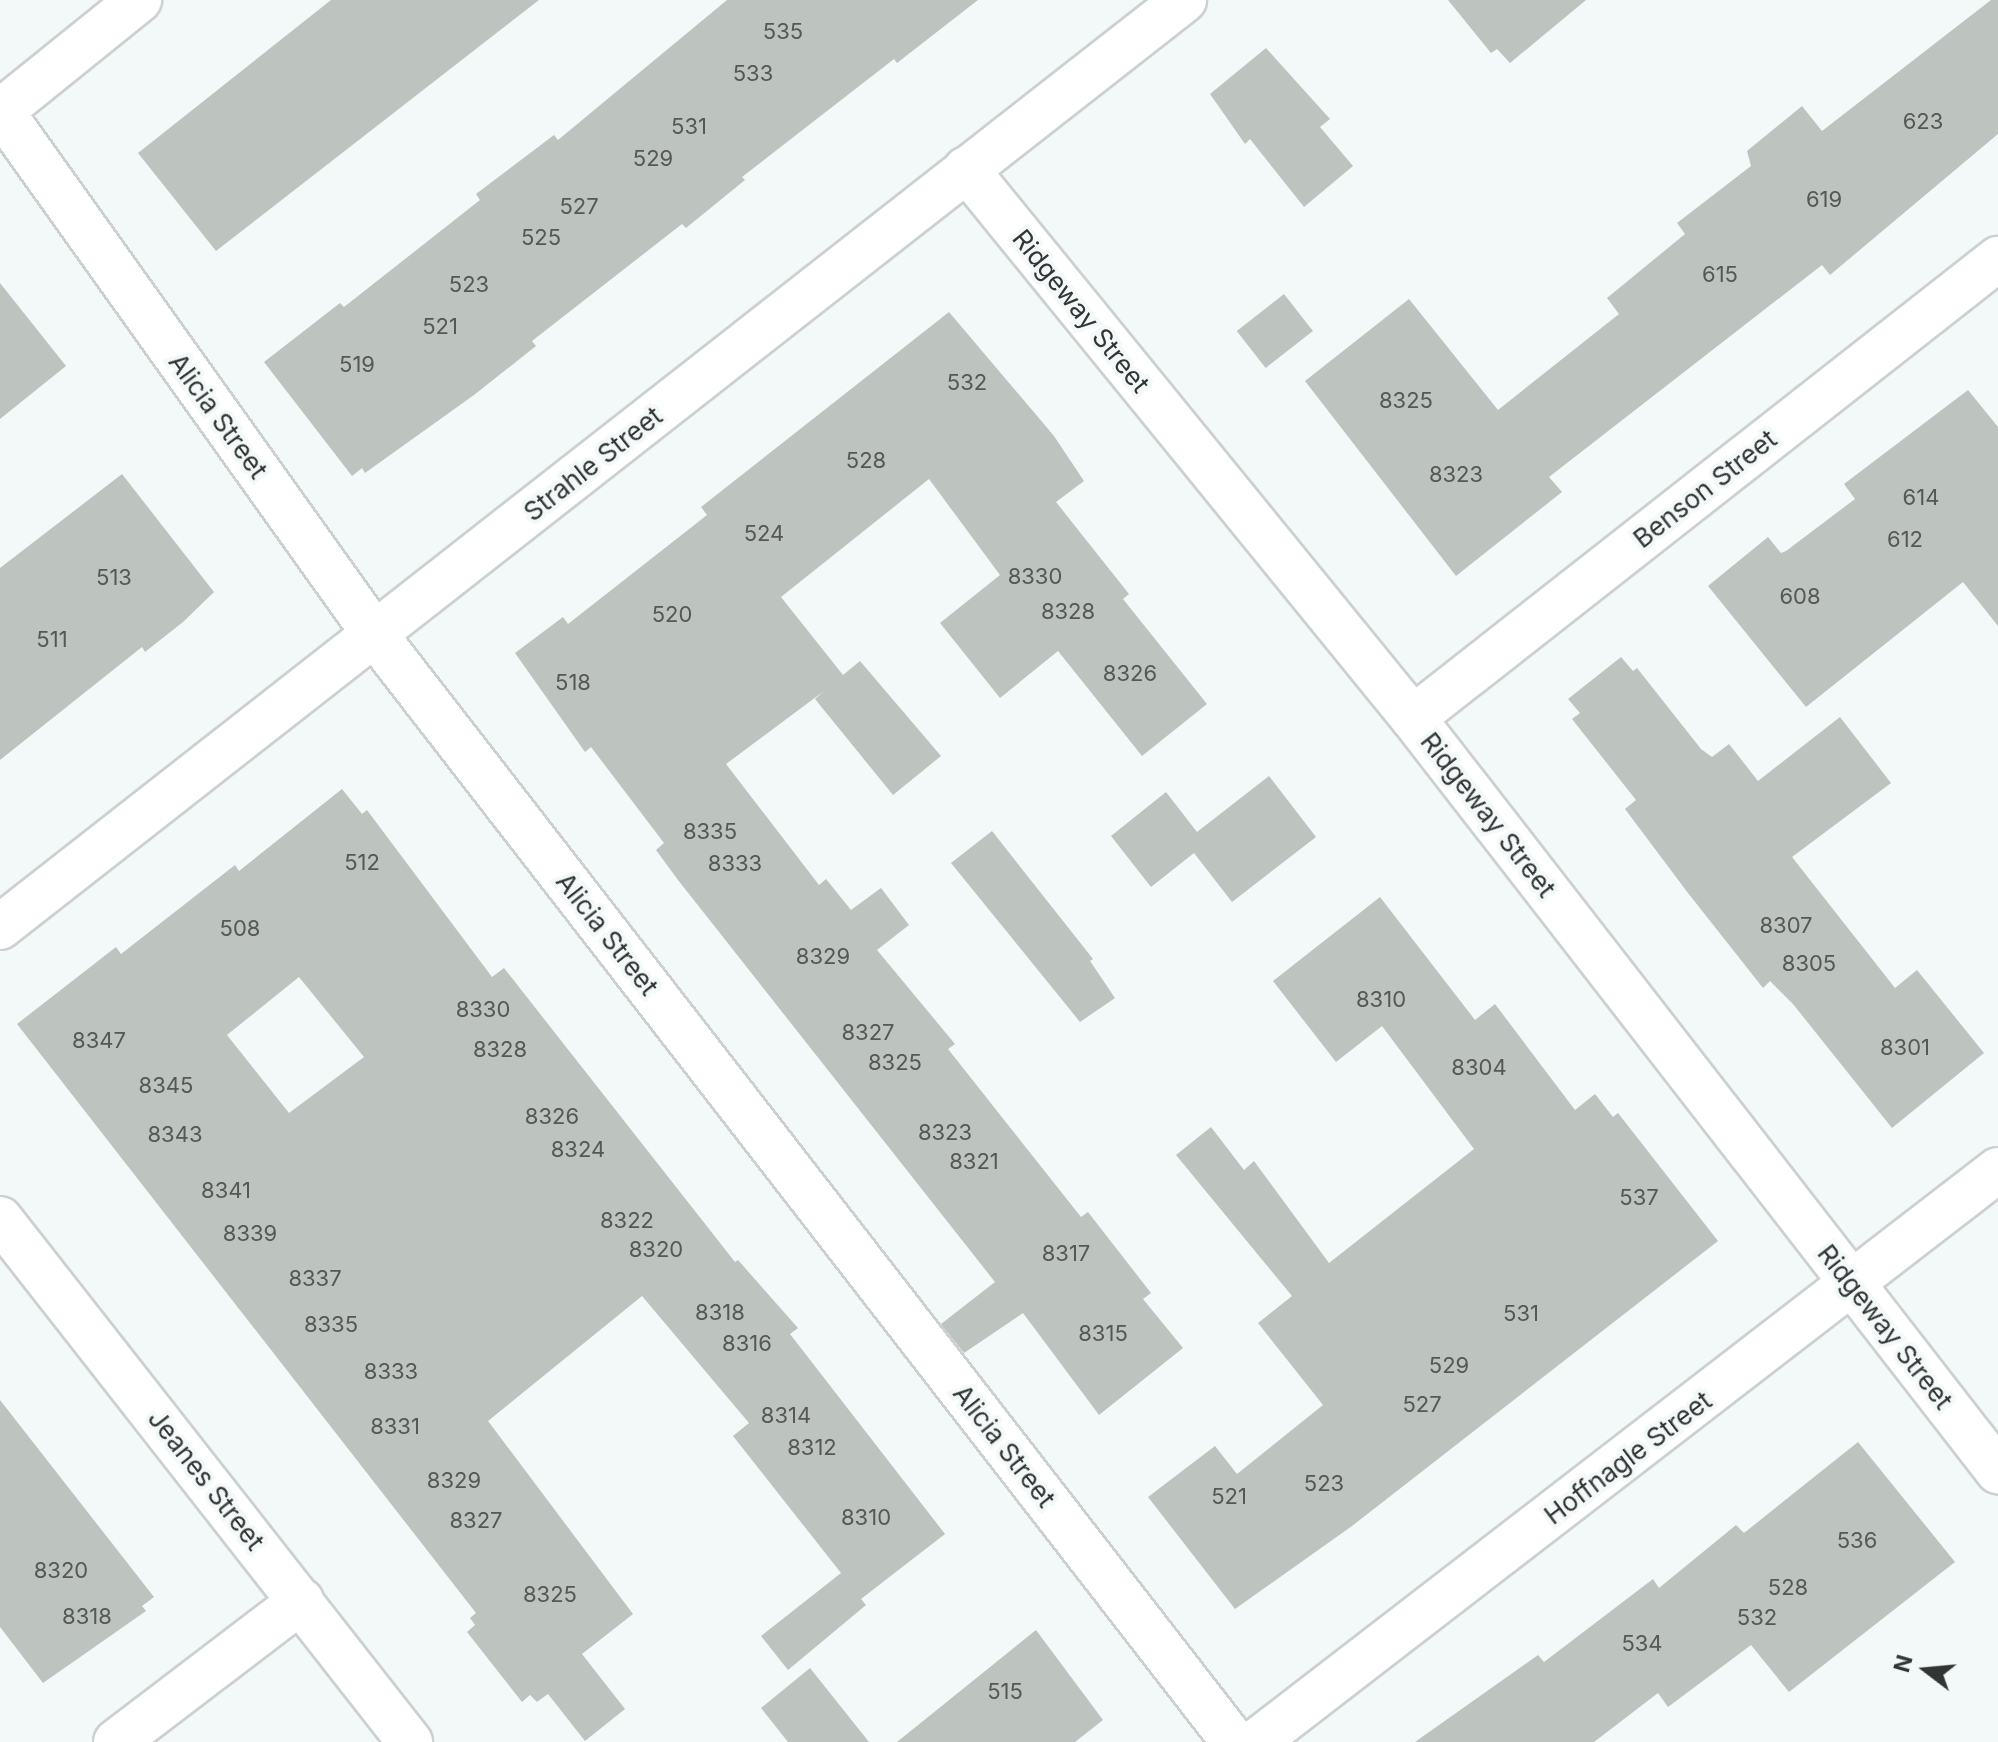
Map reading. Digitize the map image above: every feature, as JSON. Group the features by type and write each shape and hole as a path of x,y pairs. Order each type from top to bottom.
{"street":[{"path":"0,112 139,0"},
{"name":"Strahle Street","path":"0,927 376,636 1184,0"},
{"name":"Alicia Street","path":"0,112 376,636 1234,1742"},
{"name":"Ridgeway Street","path":"966,169 1413,718 1998,1471"},
{"name":"Benson Street","path":"1413,718 1998,259"},
{"name":"Hoffnagle Street","path":"1256,1742 1853,1286 1998,1170"},
{"name":"Jeanes Street","path":"0,1219 410,1742"},
{"path":"116,1742 301,1601"}],"building":[{"path":"331,0 539,0 216,251 138,153"},
{"path":"727,0 978,0 897,63 894,59 742,177 745,180 686,228 682,224 532,341 536,346 474,395 365,473 362,468 352,476 264,362 340,303 344,307 480,200 476,194 554,135 558,140"},
{"path":"1448,0 1586,0 1510,63 1497,49 1491,53"},
{"path":"1991,0 1998,0 1998,134 1830,275 1822,265 1549,477 1562,492 1456,576 1305,381 1409,299 1498,410 1619,314 1607,298 1685,234 1677,223 1751,166 1747,151 1802,106 1822,131"},
{"path":"1266,48 1330,119 1320,127 1353,166 1304,207 1250,139 1245,144 1210,94"},
{"path":"0,283 66,366 0,419"},
{"path":"1284,294 1313,331 1266,368 1237,331"},
{"path":"949,312 1054,436 1084,481 1056,502 1129,594 1123,599 1207,704 1142,756 1058,651 1000,698 940,623 1000,575 929,479 781,597 843,675 860,661 941,756 893,795 815,699 824,691 726,764 819,885 826,879 851,910 881,888 909,925 877,950 955,1044 948,1049 1081,1217 1088,1212 1151,1293 1143,1299 1183,1348 1099,1415 1023,1313 964,1353 941,1324 995,1282 678,880 656,850 664,843 591,747 585,752 515,653 563,617 568,624 707,515 701,507"},
{"path":"1968,390 1998,427 1998,626 1963,582 1806,707 1708,586 1768,537 1781,553 1786,551 1855,499 1844,484"},
{"path":"122,474 214,592 145,652 142,647 0,760 0,568"},
{"path":"1621,657 1633,671 1637,668 1701,749 1712,757 1729,744 1758,781 1840,717 1891,783 1792,857 1895,988 1917,970 1984,1053 1892,1128 1793,1004 1770,981 1763,988 1688,893 1625,809 1636,800 1572,719 1580,713 1568,699"},
{"path":"1269,776 1316,837 1232,902 1194,853 1151,887 1111,836 1166,792 1197,832"},
{"path":"342,789 362,814 367,810 492,977 504,968 735,1262 738,1260 798,1328 790,1334 945,1534 861,1599 866,1605 788,1670 761,1636 841,1573 733,1436 749,1423 642,1296 488,1421 633,1614 582,1654 625,1709 585,1741 548,1694 537,1702 530,1695 522,1702 467,1632 475,1625 470,1618 476,1613 17,1024 116,947 121,954 235,865 239,871","holes":["299,977 364,1057 289,1113 227,1035"]},
{"path":"992,831 1093,959 1090,961 1115,998 1080,1022 951,863"},
{"path":"1380,897 1475,1020 1495,1004 1575,1110 1595,1094 1613,1117 1618,1113 1718,1241 1352,1526 1235,1609 1148,1497 1215,1446 1237,1474 1323,1405 1258,1323 1292,1296 1176,1155 1211,1127 1244,1170 1254,1161 1329,1263 1474,1149 1382,1026 1336,1062 1273,981"},
{"path":"0,1400 154,1597 142,1606 146,1611 43,1683 0,1627"},
{"path":"1858,1442 1955,1562 1789,1692 1751,1645 1668,1707 1658,1693 1594,1742 1415,1742 1538,1655 1544,1662 1653,1579 1659,1588 1736,1525 1744,1533"},
{"path":"1036,1630 1103,1720 1075,1742 897,1742"},
{"path":"810,1668 869,1742 788,1742 761,1708"}]}
